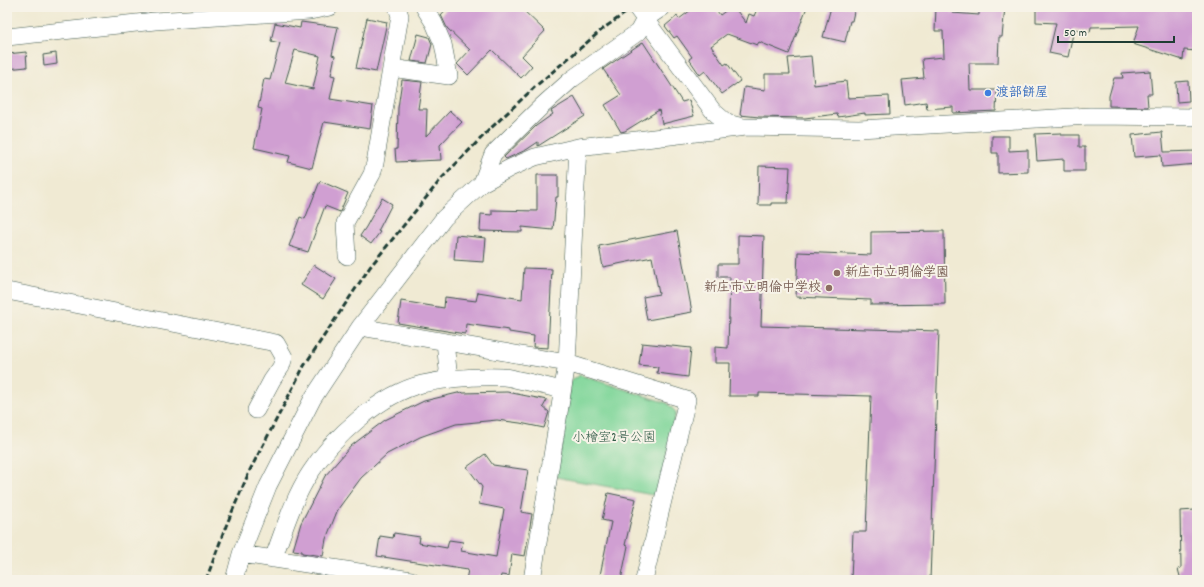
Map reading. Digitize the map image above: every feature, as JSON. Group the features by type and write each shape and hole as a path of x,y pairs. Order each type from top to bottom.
{"street":[{"path":"7,37 155,21 310,12 330,7"},
{"path":"346,256 345,223 372,174 400,16 397,7"},
{"path":"391,68 449,76 443,44 434,23 424,7"},
{"path":"640,13 663,7"},
{"path":"640,13 713,111 728,123 746,128"},
{"path":"482,183 492,154 572,79 638,32 640,13"},
{"path":"234,580 241,554 268,486 313,398 360,327 444,218 482,183 535,157 578,147 746,128 859,129 1090,116 1197,117"},
{"path":"532,580 567,363 578,147"},
{"path":"7,291 276,343 284,357 281,367 272,380 256,410"},
{"path":"360,327 567,363 687,400 644,580"},
{"path":"445,342 448,370 446,380"},
{"path":"273,559 293,505 310,473 330,446 351,426 377,407 399,394 421,385 461,377 505,377 562,390"},
{"path":"241,554 411,580"}],"green space":[{"name":"小檜室2号公園","path":"580,375 667,403 676,412 658,496 556,477 570,382"}],"building":[{"path":"448,7 520,7 545,31 522,56 532,66 521,78 492,50 468,75 457,64 470,50 447,28 441,15"},
{"path":"695,7 714,7 720,15 731,7 734,7 746,23 749,14 754,16 758,7 807,7 789,54 759,42 757,45 727,34 711,46 724,65 727,63 740,81 722,94 705,71 700,75 689,59 692,57 677,36 674,38 665,26 677,16 679,19"},
{"path":"831,7 855,7 845,42 823,37"},
{"path":"936,7 953,7 952,13 979,15 979,7 1005,7 1002,37 999,37 998,63 969,63 970,90 997,90 996,111 953,113 953,107 927,109 926,102 905,105 902,80 924,78 922,59 944,57 943,31 935,31"},
{"path":"1036,7 1184,7 1183,8 1197,10 1197,51 1184,50 1183,60 1133,44 1139,26 1091,27 1090,32 1074,29 1068,57 1049,53 1056,23 1036,22"},
{"path":"367,18 387,22 376,72 356,68"},
{"path":"301,22 338,27 332,55 335,56 331,75 335,76 330,99 373,106 370,129 324,122 312,168 288,162 290,156 254,148 262,109 258,108 264,79 270,80 280,43 271,41 275,23 300,28","holes":["295,50 320,56 313,89 285,83"]},
{"path":"418,34 429,37 432,44 427,63 411,61"},
{"path":"643,42 682,102 689,100 694,116 662,124 659,110 621,132 605,105 621,95 603,69"},
{"path":"26,52 27,67 7,69 7,54"},
{"path":"56,53 57,64 44,66 43,55"},
{"path":"811,56 814,85 846,81 848,98 889,96 890,114 865,115 865,113 838,117 837,114 805,118 740,115 744,87 765,90 765,74 790,74 788,58"},
{"path":"1150,71 1152,94 1147,94 1148,107 1109,106 1109,96 1114,78 1123,78 1122,73"},
{"path":"402,80 422,82 418,109 427,109 426,136 450,111 462,122 440,145 441,160 396,162 395,149 397,149 398,108"},
{"path":"1188,81 1189,101 1177,102 1176,82"},
{"path":"574,97 585,116 538,146 538,142 526,150 506,159 504,157 536,126 553,114 551,111"},
{"path":"1162,132 1164,152 1197,151 1197,164 1162,167 1161,155 1134,157 1132,135"},
{"path":"1061,133 1061,135 1079,135 1079,147 1085,147 1085,171 1064,171 1064,159 1037,161 1035,134"},
{"path":"992,136 1009,136 1009,151 1028,150 1028,172 998,173 998,153 992,153"},
{"path":"759,166 790,167 788,203 758,205"},
{"path":"537,175 558,175 558,197 556,197 553,230 522,227 522,232 480,231 481,214 492,215 492,210 537,211"},
{"path":"320,181 348,193 340,212 325,206 308,252 289,246 300,217 305,219"},
{"path":"382,198 392,204 378,231 380,232 371,244 360,236"},
{"path":"677,231 692,312 647,320 643,297 659,294 652,257 603,267 599,246"},
{"path":"944,231 945,304 871,305 871,300 796,297 798,252 871,255 871,232"},
{"path":"456,235 486,238 484,262 454,260"},
{"path":"738,235 764,236 761,326 939,331 930,580 851,580 853,532 866,532 871,396 759,393 759,396 729,396 730,363 715,363 715,347 728,348 730,277 718,277 718,264 738,264"},
{"path":"314,265 336,279 323,299 301,285"},
{"path":"524,268 552,269 548,348 533,347 534,336 509,332 509,330 466,324 465,334 398,323 401,301 444,308 445,297 476,301 478,292 522,299"},
{"path":"642,343 691,348 688,377 657,373 658,367 639,365"},
{"path":"462,392 507,392 547,400 543,407 549,412 544,428 497,420 456,424 420,437 387,454 361,478 338,509 326,539 323,556 293,550 301,523 325,476 351,446 385,420 424,401"},
{"path":"485,454 493,465 528,470 521,512 532,514 525,556 512,554 509,576 501,575 500,580 466,580 468,570 377,556 380,536 393,538 394,533 420,537 419,543 447,548 449,540 463,542 461,551 496,557 504,509 479,504 482,487 467,467"},
{"path":"608,493 636,499 625,545 628,546 621,580 599,580 611,522 602,520"},
{"path":"1195,510 1197,580 1181,580 1178,569 1181,568 1180,511"}],"railway":[{"path":"206,580 226,526 250,470 304,366 370,267 442,178 491,128 537,85 604,28 634,7"}],"place":[{"name":"渡部餅屋","path":"988,93"},
{"name":"新庄市立明倫学園","path":"837,273"},
{"name":"新庄市立明倫中学校","path":"829,288"}]}
